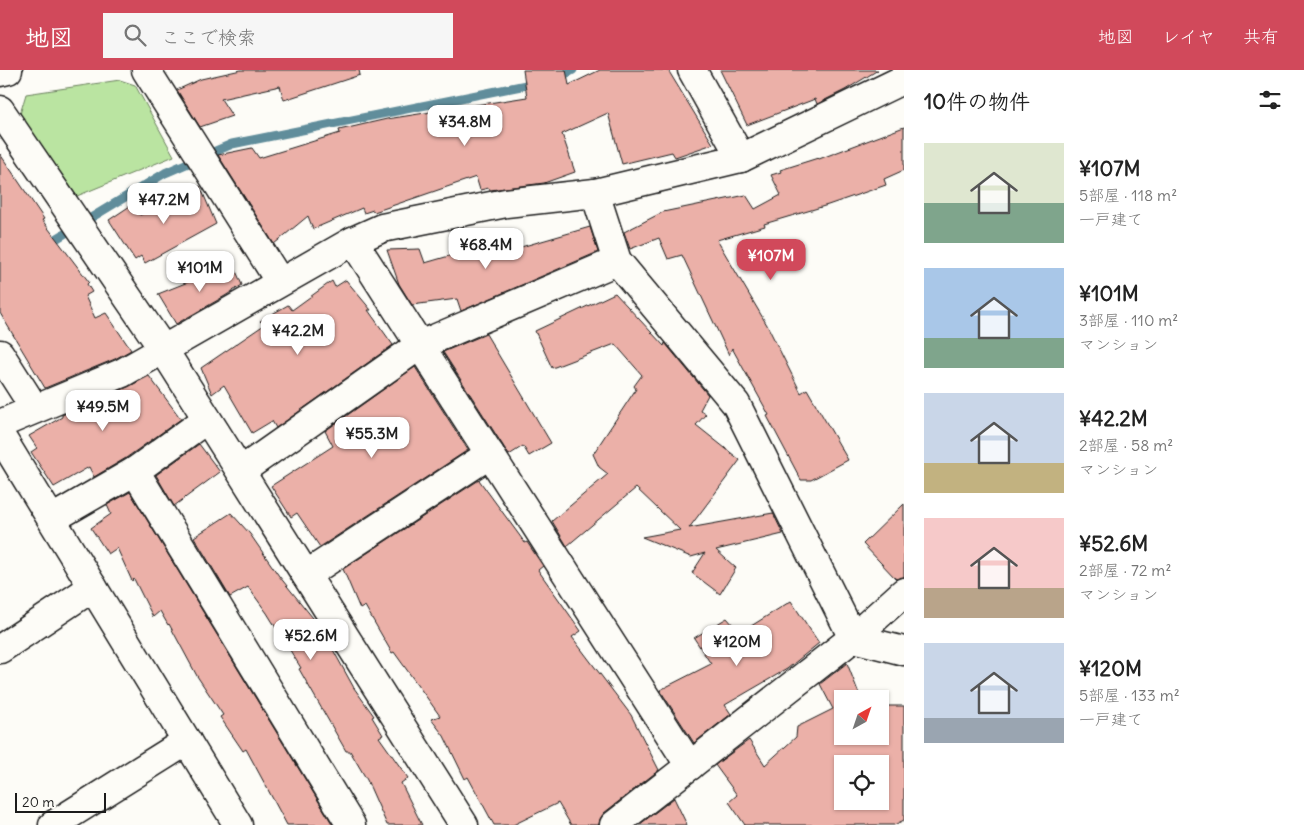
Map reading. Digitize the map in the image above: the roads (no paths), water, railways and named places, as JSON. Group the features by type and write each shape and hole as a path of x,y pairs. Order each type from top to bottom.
{"street":[{"path":"0,72 8,70"},
{"path":"146,70 280,282"},
{"path":"692,70 740,158"},
{"path":"0,424 122,373 353,240 382,228 506,202 595,194 740,158 904,80"},
{"path":"0,110 163,349 464,825"},
{"path":"595,194 617,261 736,404 853,638 904,651"},
{"path":"353,240 690,766"},
{"path":"241,471 420,345 617,261"},
{"path":"0,354 34,409"},
{"path":"52,519 135,471 207,419"},
{"path":"0,435 238,825"},
{"path":"306,575 490,454"},
{"path":"135,471 351,825"},
{"path":"0,649 93,587"},
{"path":"614,825 853,638 904,592"},
{"path":"53,825 187,741"}],"waterway":[{"path":"556,79 573,70"},
{"path":"46,245 165,173 232,144 536,83"}]}
